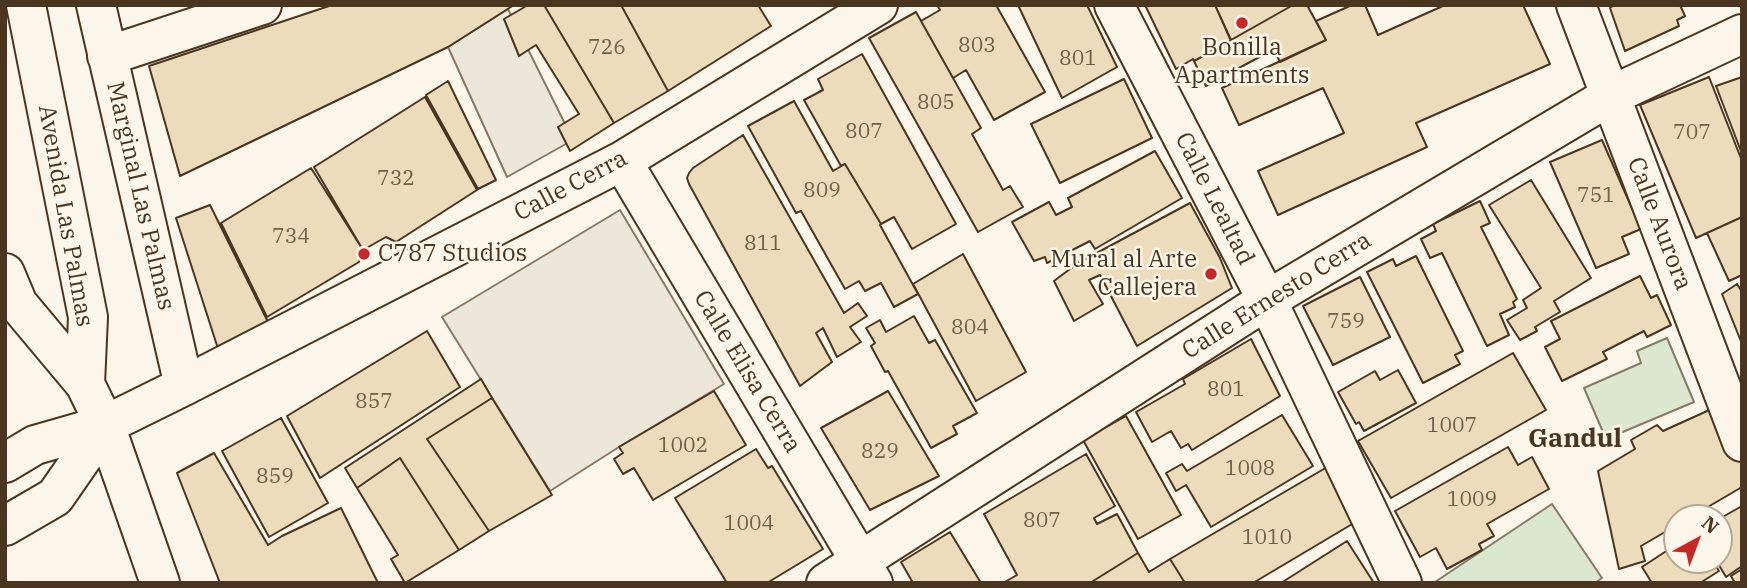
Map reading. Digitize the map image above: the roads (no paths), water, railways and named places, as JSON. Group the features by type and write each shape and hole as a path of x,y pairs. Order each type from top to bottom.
{"street":[{"name":"Avenida Las Palmas","path":"26,5 88,317 85,384 104,425 160,583"},
{"name":"Marginal Las Palmas","path":"96,5 184,386"},
{"path":"107,56 262,5"},
{"name":"Calle Cerra","path":"5,463 35,445 104,425 184,386 622,161 878,5"},
{"name":"Calle Lealtad","path":"1114,5 1266,300 1402,583"},
{"name":"Calle Aurora","path":"1576,5 1742,442"},
{"name":"Calle Ernesto Cerra","path":"826,583 866,572 1266,300 1610,96 1742,34"},
{"name":"Calle Elisa Cerra","path":"622,161 866,572"},
{"path":"5,273 18,304 85,384"},
{"name":"Calle Cerra","path":"5,527 55,497 104,425"}],"place":[{"name":"Bonilla Apartments","path":"1242,23"},
{"name":"C787 Studios","path":"364,254"},
{"name":"Mural al Arte Callejera","path":"1211,274"}],"district":[{"name":"Gandul","path":"1575,439"}]}
